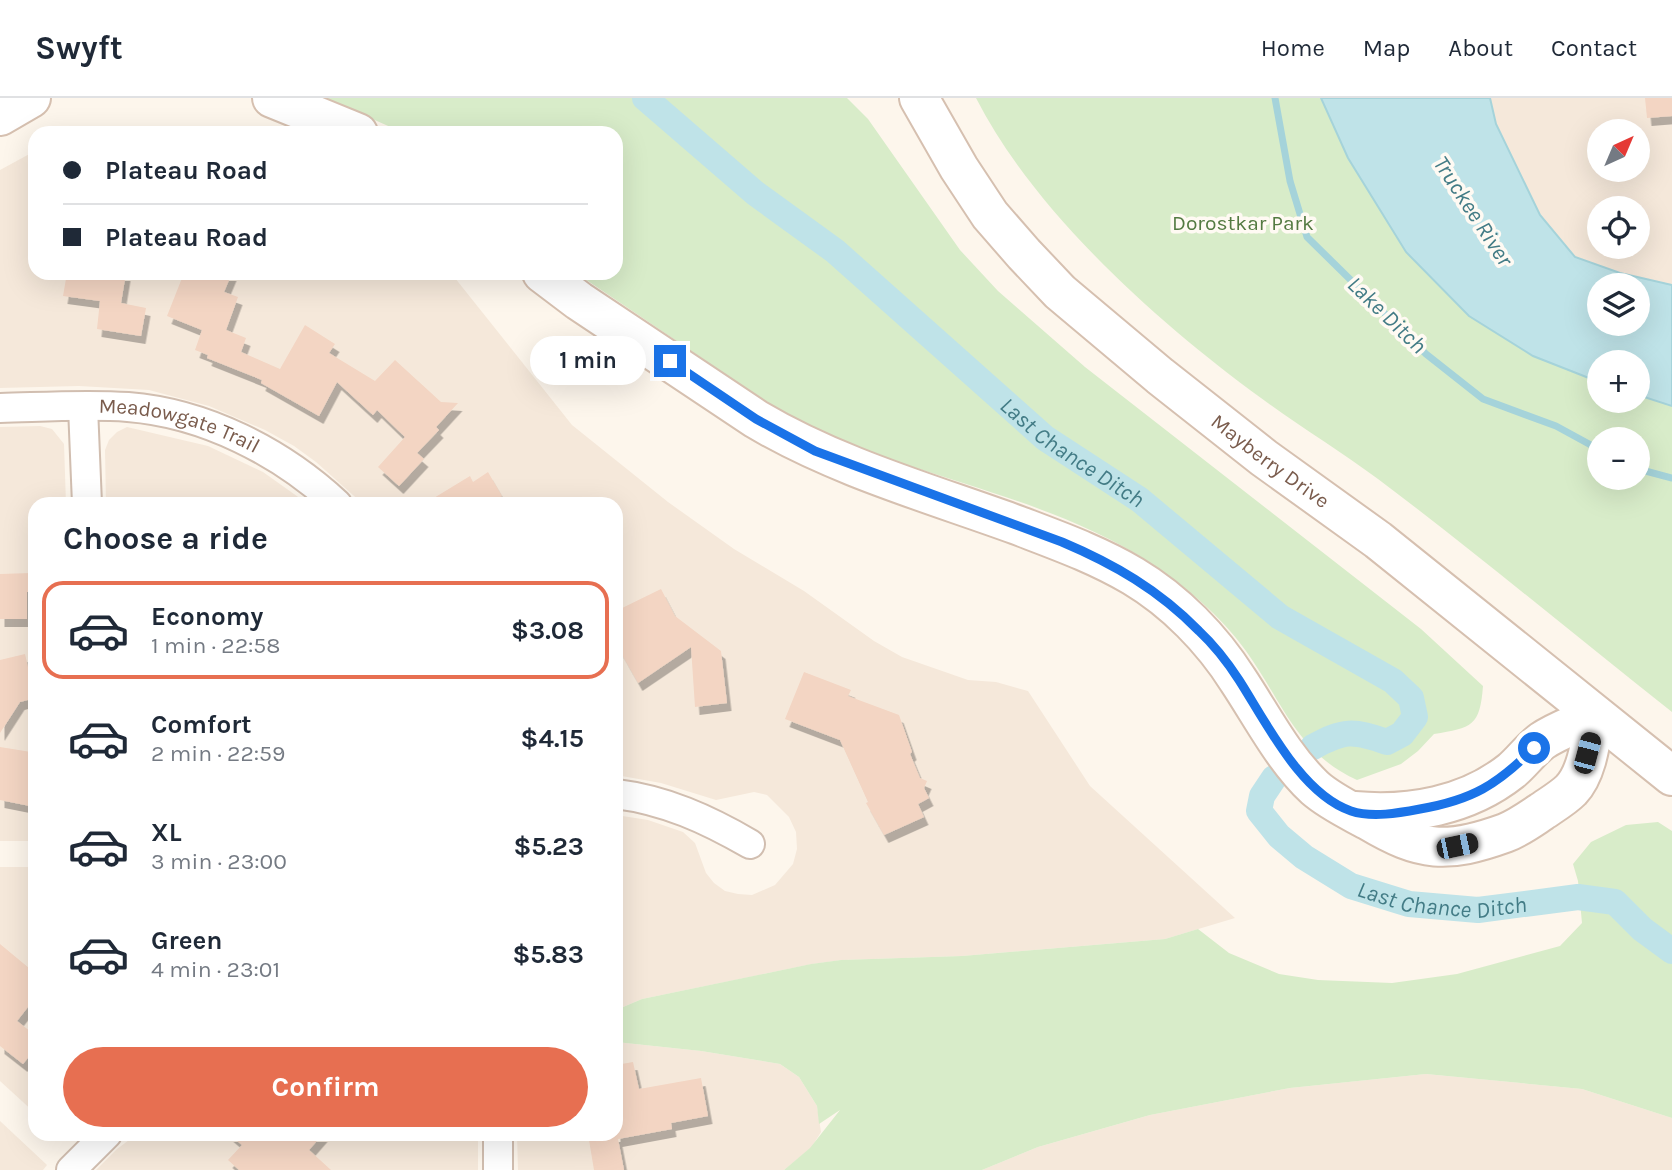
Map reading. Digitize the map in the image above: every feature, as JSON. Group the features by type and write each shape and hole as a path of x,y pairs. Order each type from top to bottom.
{"street":[{"path":"0,116 32,98"},
{"path":"272,98 341,126"},
{"name":"Mayberry Drive","path":"919,98 958,168 989,215 1060,292 1160,376 1264,458 1378,540 1672,776"},
{"path":"551,280 786,437 843,462 1062,542 1134,577 1157,593 1201,632 1237,677 1300,772 1331,800 1405,841 1431,848 1457,846 1516,829 1572,789 1583,768 1595,715"},
{"path":"83,407 87,497"},
{"name":"Meadowgate Trail","path":"0,408 127,407 186,417 219,429 289,466 328,497"},
{"path":"1352,811 1379,814 1403,812 1469,797 1512,770 1546,739 1595,715"},
{"path":"623,795 671,805 750,844"},
{"path":"71,1170 100,1141"},
{"path":"498,1141 498,1170"}],"shaded area":[{"path":"1490,98 1672,98 1672,285 1650,280 1650,273 1620,273 1575,257 1540,215 1496,124"},
{"path":"28,155 28,280 457,280 572,425 668,502 734,549 804,591 874,641 902,657 968,680 996,682 1028,691 1090,786 1235,918 1165,939 962,956 842,960 812,964 642,999 623,1007 623,816 648,820 683,832 695,843 706,873 714,883 725,891 738,894 752,895 775,885 793,864 797,849 796,832 789,817 767,795 754,792 716,800 661,783 623,776 623,497 355,497 294,446 265,430 209,406 149,390 79,386 0,388 0,170"},
{"path":"40,426 52,429 64,444 66,497 28,497 28,841 0,841 0,427"},
{"path":"127,427 208,446 263,472 298,497 106,497 105,450 109,440"},
{"path":"0,867 28,867 28,1107 0,1081"},
{"path":"623,1043 701,1051 780,1064 799,1077 817,1106 821,1132 811,1148 784,1170 518,1170 517,1141 623,1141"},
{"path":"1426,1074 1582,1089 1672,1118 1672,1170 982,1170 1038,1147 1150,1115 1290,1088"},
{"path":"0,1121 47,1165 43,1170 0,1170"},
{"path":"128,1141 478,1141 478,1170 96,1170"}],"green space":[{"path":"325,98 847,98 868,119 960,250 998,291 1085,367 1421,629 1483,686 1476,717 1465,727 1434,734 1401,764 1357,780 1336,769 1305,741 1246,651 1225,626 1188,591 1149,562 1110,539 1068,520 895,461 810,427 762,399 586,280 623,280 623,126 388,126"},
{"name":"Dorostkar Park","path":"976,98 1321,98 1348,158 1406,252 1469,316 1533,356 1587,377 1587,413 1650,413 1650,399 1672,406 1672,712 1415,507 1261,398 1181,336 1102,263 1031,182 1001,141"},
{"path":"1658,822 1672,831 1672,1118 1582,1089 1426,1074 1290,1088 1150,1115 1038,1147 982,1170 784,1170 810,1148 840,1110 819,1124 817,1106 799,1077 780,1064 701,1051 623,1043 623,1007 642,999 811,964 841,960 962,956 1165,939 1198,929 1229,953 1279,974 1318,980 1392,983 1457,974 1560,946 1582,923 1578,881 1573,864 1591,842 1626,825"}],"water":[{"name":"Truckee River","path":"1321,98 1490,98 1496,124 1540,215 1575,257 1620,273 1587,273 1587,336 1650,336 1650,280 1672,285 1672,406 1650,399 1650,350 1587,350 1587,377 1533,356 1469,316 1406,252 1348,158"}],"building":[{"path":"1645,98 1672,98 1672,116 1647,118"},
{"path":"66,280 125,280 121,303 146,308 141,336 97,329 100,301 63,296"},
{"path":"181,280 229,280 224,292 238,297 226,330 246,338 241,352 280,369 305,325 335,344 329,353 375,381 395,360 441,402 458,403 436,427 439,430 417,453 424,459 399,486 378,467 405,437 377,410 373,415 337,382 319,416 261,383 262,380 207,358 208,355 195,350 202,330 167,316"},
{"path":"488,472 502,496 436,497 470,476 473,482"},
{"path":"28,573 27,619 0,619 0,574"},
{"path":"661,589 675,616 721,651 727,703 695,707 691,647 638,683 623,656 623,608"},
{"path":"25,654 28,667 28,700 20,702 0,733 0,660"},
{"path":"804,672 851,690 848,696 899,715 920,778 927,781 924,788 929,798 918,804 924,817 884,835 866,803 868,802 840,740 785,719"},
{"path":"0,747 28,752 28,806 0,800"},
{"path":"0,944 28,967 28,1007 17,1021 28,1030 28,1058 23,1064 0,1046"},
{"path":"633,1062 639,1089 701,1078 708,1116 671,1123 672,1129 623,1138 623,1064"},
{"path":"237,1141 317,1141 309,1150 331,1170 239,1170 228,1160 242,1145"},
{"path":"589,1141 618,1141 624,1170 594,1170"}],"waterway":[{"name":"Last Chance Ditch","path":"645,98 755,193 835,251 1045,438 1140,500 1280,617 1393,681 1411,698 1415,717 1402,734 1387,742 1365,735 1349,734 1333,737 1313,747"},
{"name":"Lake Ditch","path":"1275,98 1290,181 1307,237 1426,354 1483,399 1556,426 1587,443"},
{"name":"Lake Ditch","path":"1650,472 1672,478"},
{"name":"Last Chance Ditch","path":"1274,778 1262,796 1259,811 1279,836 1304,857 1351,886 1409,904 1478,910 1578,897 1615,902 1642,929 1672,951"}],"route":[{"path":"670,361 756,419 815,451 1062,542 1134,577 1179,611 1201,632 1237,677 1300,772 1331,800 1352,811 1379,814 1403,812 1448,804 1469,797 1512,770 1534,748"}]}
